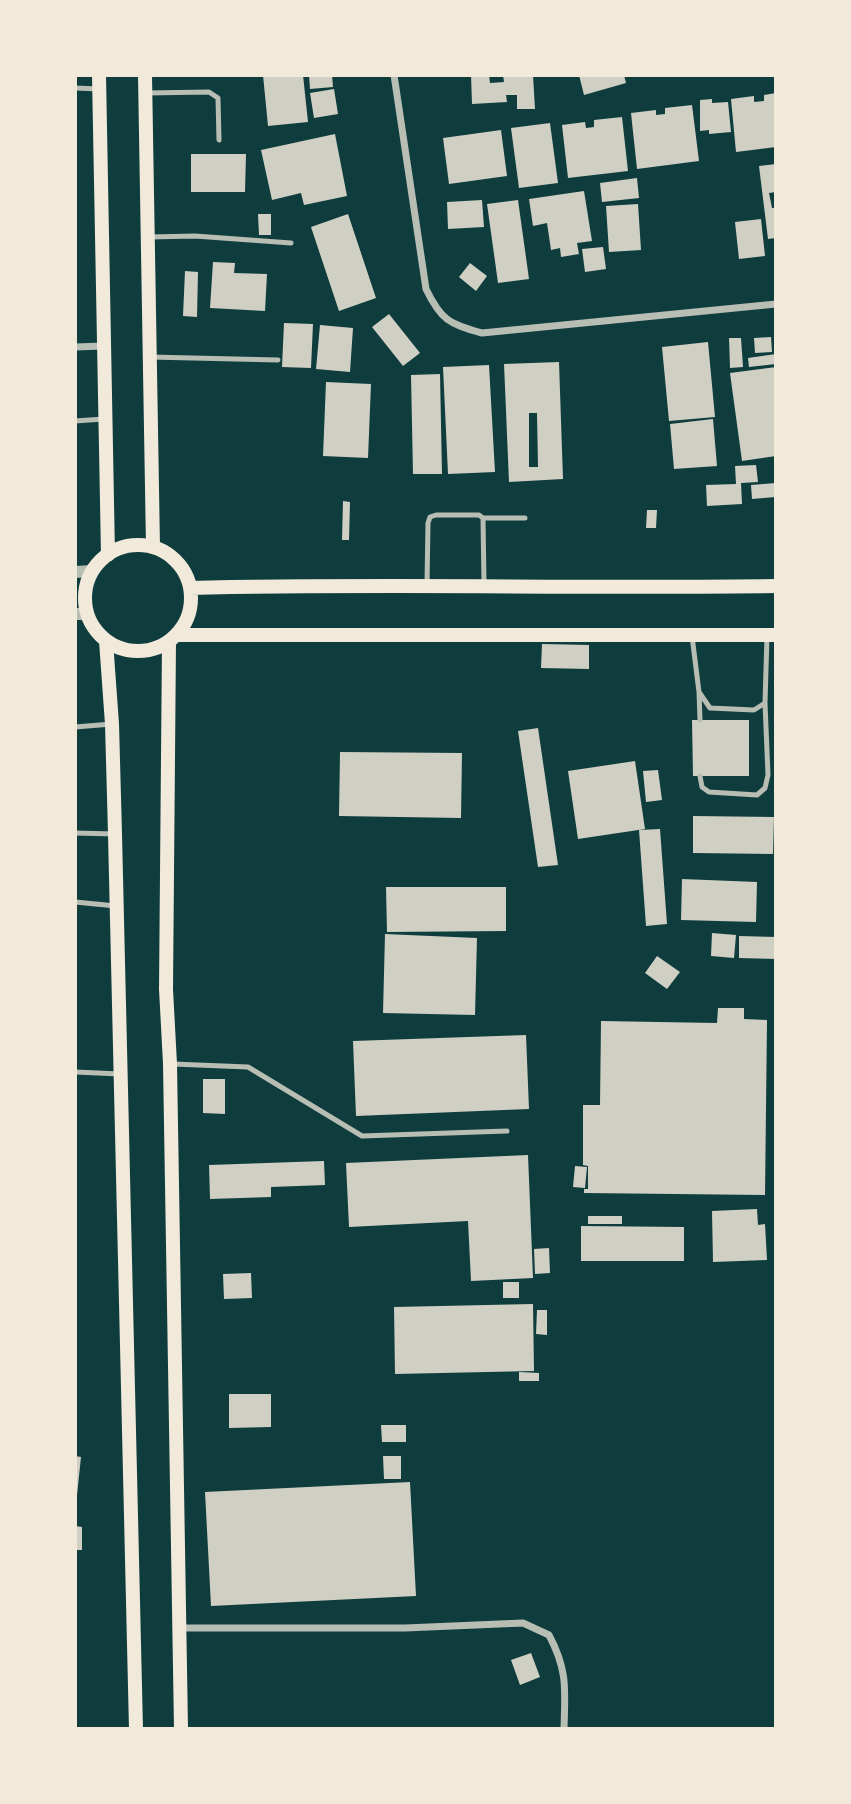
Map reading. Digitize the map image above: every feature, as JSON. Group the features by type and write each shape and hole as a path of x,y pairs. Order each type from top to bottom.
{"main road":[{"path":"145,75 153,547"},
{"path":"99,82 108,555"},
{"path":"130,546 153,547 170,556 183,570 190,588 191,605 186,621 173,638 149,651 126,650 106,640 82,614 87,585 93,572 108,555 130,546"},
{"path":"190,588 312,585 606,588 776,586"},
{"path":"173,638 772,635"},
{"path":"173,638 166,989 170,1064 181,1729"},
{"path":"106,640 112,724 136,1729"}],"street":[{"path":"394,75 426,289 437,311 457,326 482,333 776,304"},
{"path":"75,346 104,346"},
{"path":"75,572 93,572"},
{"path":"181,1628 405,1628 523,1623 549,1634 561,1660 565,1684 564,1729"}],"lane":[{"path":"75,88 99,82"},
{"path":"146,93 215,94 218,98 219,140"},
{"path":"149,237 195,236 291,243"},
{"path":"150,357 278,360"},
{"path":"75,421 104,419"},
{"path":"427,586 430,517 479,515 483,518 525,518"},
{"path":"483,518 484,586"},
{"path":"700,776 702,787 709,792 757,795 765,788 768,775 765,703 772,635"},
{"path":"692,636 700,720"},
{"path":"699,692 710,708 754,710 765,703"},
{"path":"75,727 112,724"},
{"path":"75,833 115,834"},
{"path":"75,902 116,906"},
{"path":"170,1064 248,1067 362,1136 507,1131"},
{"path":"75,1072 120,1074"}],"building":[{"path":"263,75 303,75 308,122 268,126"},
{"path":"309,75 332,75 333,87 310,89"},
{"path":"471,75 489,75 490,83 504,82 503,75 533,75 535,109 517,109 517,95 506,95 507,102 472,104"},
{"path":"579,75 624,75 626,83 584,95"},
{"path":"334,89 338,114 314,118 310,93"},
{"path":"776,93 776,147 736,152 731,99 754,96 754,102 764,101 764,95"},
{"path":"712,99 712,103 728,102 731,132 709,134 709,130 700,131 700,100"},
{"path":"692,105 699,161 637,169 631,113 656,110 656,115 665,114 665,108"},
{"path":"622,117 628,171 568,178 562,125 585,122 586,128 594,127 594,120"},
{"path":"550,123 558,183 519,188 511,128"},
{"path":"501,130 507,176 449,184 443,138"},
{"path":"335,134 347,196 304,205 301,193 272,200 261,150"},
{"path":"191,154 246,154 245,192 191,192"},
{"path":"776,164 776,192 769,193 772,208 776,208 776,238 768,239 759,166"},
{"path":"637,178 639,198 602,202 600,183"},
{"path":"584,191 592,241 577,243 579,254 561,257 560,248 551,250 547,223 533,226 529,199"},
{"path":"482,200 484,227 448,229 447,202"},
{"path":"518,200 529,279 498,283 487,204"},
{"path":"638,204 641,250 609,252 606,206"},
{"path":"258,214 271,214 271,235 259,235"},
{"path":"348,214 376,298 339,311 311,227"},
{"path":"761,219 765,256 739,259 735,222"},
{"path":"603,247 606,269 585,272 582,249"},
{"path":"213,262 235,263 234,273 267,274 265,311 210,308"},
{"path":"470,263 487,276 476,291 459,277"},
{"path":"185,271 198,272 197,317 183,316"},
{"path":"389,314 420,353 403,366 372,327"},
{"path":"284,323 313,324 311,368 282,367"},
{"path":"320,325 353,328 350,372 316,369"},
{"path":"771,337 772,352 755,353 754,338"},
{"path":"729,338 741,338 743,367 730,368"},
{"path":"708,342 715,417 669,421 662,347"},
{"path":"776,354 776,364 749,367 748,358"},
{"path":"559,362 563,479 509,482 504,364","holes":["529,413 537,413 538,467 529,467"]},
{"path":"489,365 495,472 448,474 443,367"},
{"path":"776,367 776,456 742,461 730,373"},
{"path":"440,374 442,474 413,474 411,375"},
{"path":"326,382 371,384 368,458 323,456"},
{"path":"713,419 717,466 674,469 670,424"},
{"path":"756,465 758,482 741,483 742,504 707,506 706,485 736,484 735,466"},
{"path":"776,483 776,497 752,499 751,485"},
{"path":"343,501 350,502 349,540 342,540"},
{"path":"647,510 657,510 656,528 646,528"},
{"path":"542,644 589,645 589,669 541,668"},
{"path":"692,720 749,720 749,776 693,776"},
{"path":"538,728 558,865 538,867 518,731"},
{"path":"340,752 462,753 461,818 339,816"},
{"path":"635,761 645,829 578,839 568,771"},
{"path":"658,770 662,800 646,802 643,771"},
{"path":"693,816 774,817 773,854 693,853"},
{"path":"660,829 667,924 646,926 639,830"},
{"path":"682,879 757,882 756,922 681,920"},
{"path":"386,887 506,887 506,931 387,932"},
{"path":"712,933 736,935 734,958 711,956"},
{"path":"385,934 477,938 475,1015 383,1013"},
{"path":"739,936 776,937 776,959 739,958"},
{"path":"657,956 680,972 667,989 645,973"},
{"path":"718,1008 744,1008 744,1019 767,1020 765,1195 584,1193 584,1189 588,1189 588,1166 583,1165 583,1105 600,1105 601,1021 717,1023"},
{"path":"526,1035 529,1109 356,1116 353,1041"},
{"path":"203,1079 225,1079 225,1114 203,1113"},
{"path":"528,1155 533,1278 471,1281 468,1221 349,1227 346,1163"},
{"path":"324,1161 325,1185 271,1187 271,1197 210,1199 209,1165"},
{"path":"575,1166 587,1167 585,1188 573,1187"},
{"path":"757,1209 758,1225 765,1224 767,1260 713,1262 712,1211"},
{"path":"588,1216 622,1216 622,1224 588,1224"},
{"path":"581,1226 684,1227 684,1261 581,1261"},
{"path":"549,1248 550,1273 535,1274 534,1249"},
{"path":"251,1273 252,1298 224,1299 223,1274"},
{"path":"503,1282 519,1282 519,1298 503,1298"},
{"path":"533,1304 534,1371 395,1374 394,1307"},
{"path":"537,1310 547,1310 547,1335 536,1334"},
{"path":"519,1372 539,1373 539,1381 519,1381"},
{"path":"229,1394 271,1394 271,1427 229,1428"},
{"path":"381,1425 406,1425 406,1442 382,1442"},
{"path":"75,1456 81,1457 77,1495 75,1495"},
{"path":"383,1456 401,1456 401,1479 384,1479"},
{"path":"410,1482 416,1596 211,1606 205,1492"},
{"path":"75,1526 82,1527 82,1550 75,1550"},
{"path":"531,1653 540,1677 520,1685 511,1660"}]}
